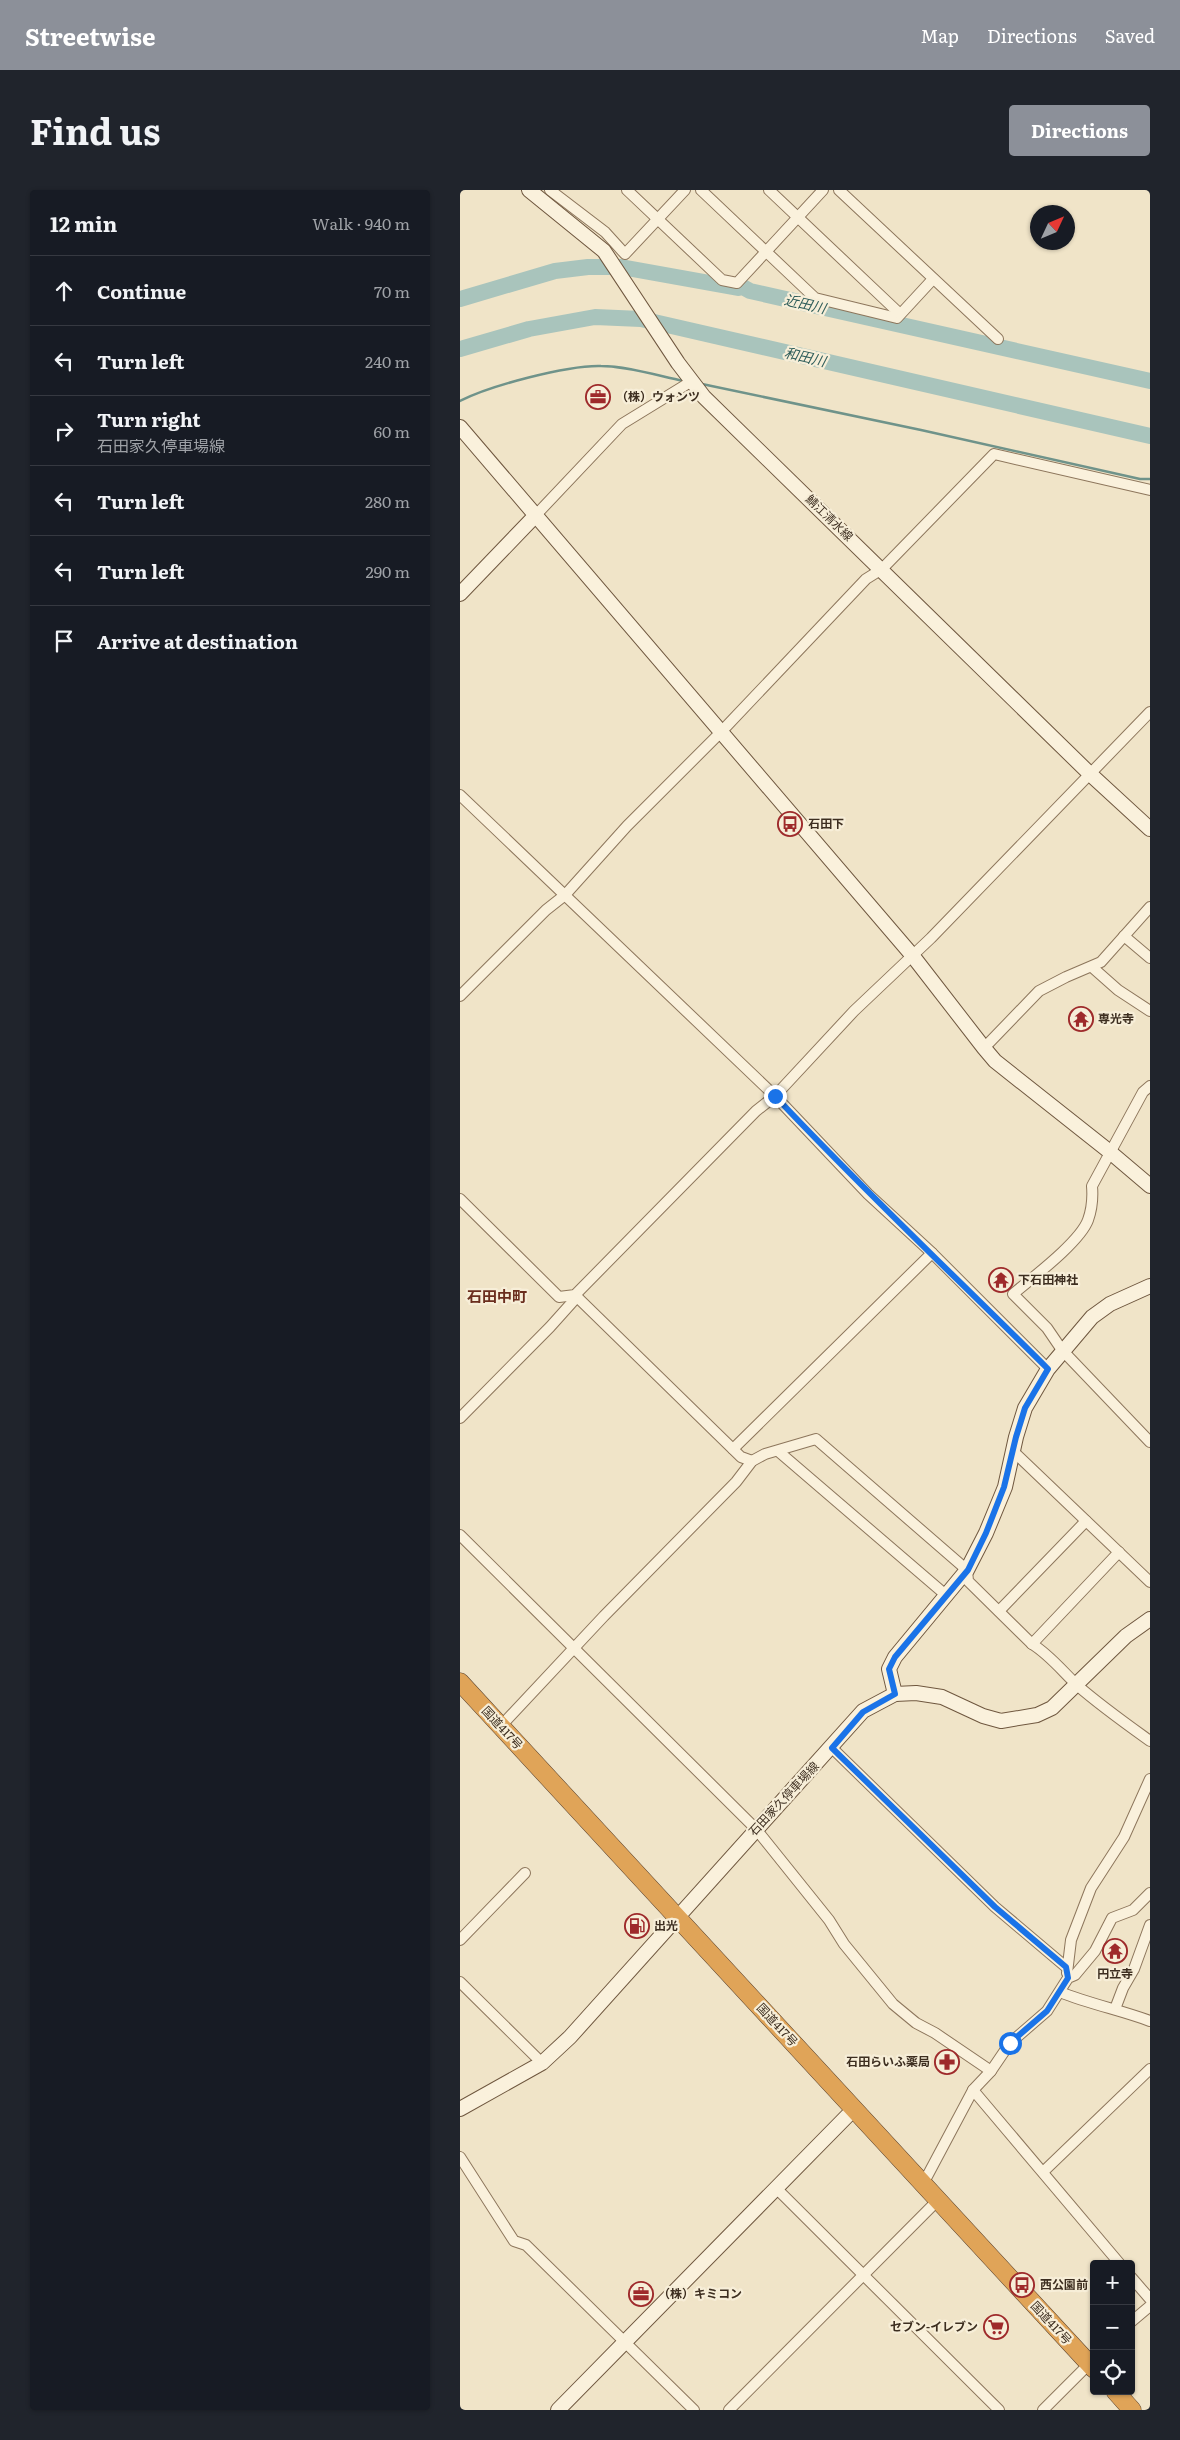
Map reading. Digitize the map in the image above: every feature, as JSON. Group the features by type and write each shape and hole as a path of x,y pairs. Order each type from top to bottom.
{"highway":[{"name":"国道417号","path":"460,1682 923,2184 1090,2362"},
{"path":"1119,2395 1132,2410"}],"street":[{"name":"鯖江清水線","path":"529,190 604,251 678,363 704,397 1089,773 1150,829"},
{"path":"550,190 600,228 625,254 685,190"},
{"path":"627,190 722,280 737,282 823,190"},
{"path":"701,190 815,298 897,318 933,278"},
{"path":"769,190 900,314"},
{"path":"839,190 998,339"},
{"path":"460,594 622,424 692,381"},
{"path":"460,427 912,955 995,1061 1150,1186"},
{"path":"460,996 546,910 565,895 627,826 721,732 866,579 882,569 994,454 1150,490"},
{"path":"460,1418 756,1111 775,1096 854,1011 931,938 1150,712"},
{"path":"460,795 775,1096 868,1194 932,1253 1048,1369"},
{"path":"984,1048 1039,992 1066,977 1101,962 1150,907"},
{"path":"1124,936 1150,958"},
{"path":"1092,967 1118,990 1150,1012"},
{"path":"1150,1086 1143,1092 1092,1186 1094,1198 1087,1222 1068,1246 1013,1294 1047,1328 1062,1350 1150,1442"},
{"path":"460,1199 559,1297 575,1297 604,1322 741,1457 752,1461"},
{"path":"733,1449 932,1253"},
{"path":"895,1694 889,1669 895,1657 968,1570 986,1533 1004,1487 1025,1408 1048,1369 1062,1350 1092,1317 1110,1304 1150,1286"},
{"path":"501,1726 573,1649 736,1482 752,1461 765,1454 816,1439 968,1570 968,1581 1032,1644 1044,1651 1077,1685 1103,1708 1150,1741"},
{"path":"778,1451 947,1596"},
{"path":"1014,1451 1150,1582"},
{"path":"999,1611 1086,1521"},
{"path":"460,1535 756,1829 829,1920 844,1944 892,2004 916,2023 935,2033 991,2071"},
{"path":"1032,1644 1120,1552"},
{"name":"石田家久停車場線","path":"460,2109 542,2063 570,2036 863,1712 895,1694 925,1693 942,1697 983,1716 1008,1721 1045,1712 1077,1685 1126,1636 1150,1618"},
{"path":"832,1748 995,1907 1066,1967"},
{"path":"1068,1978 1066,1967 1071,1940 1092,1888 1124,1837 1150,1779"},
{"path":"460,1940 525,1873"},
{"path":"923,2184 973,2090 991,2071 1010,2043 1047,2011 1068,1978 1074,1975 1096,1951 1112,1918 1133,1910 1150,1893"},
{"path":"1115,2009 1123,1988 1134,1969 1150,1925"},
{"path":"460,1982 542,2063"},
{"path":"1060,1992 1086,2003 1115,2009 1150,2020"},
{"path":"1042,2172 1150,2070"},
{"path":"973,2090 1117,2260"},
{"path":"558,2410 854,2109"},
{"path":"460,2157 514,2241 526,2245 694,2410"},
{"path":"776,2188 999,2410"},
{"path":"729,2410 863,2273 938,2200"},
{"path":"1135,2282 1150,2299"},
{"path":"1135,2319 1150,2306"},
{"path":"1043,2410 1090,2366"}],"waterway":[{"name":"近田川","path":"460,299 555,271 588,267 621,267 738,288 741,286 750,291 1150,381"},
{"name":"和田川","path":"460,349 529,329 595,317 641,319 1150,436"},
{"path":"460,401 508,383 549,373 586,367 621,368 684,381"},
{"path":"702,384 1140,479 1150,479"}],"place":[{"name":"（株）ウォンツ","path":"598,397"},
{"name":"石田下","path":"790,824"},
{"name":"専光寺","path":"1081,1019"},
{"name":"下石田神社","path":"1001,1280"},
{"name":"出光","path":"637,1926"},
{"name":"円立寺","path":"1115,1951"},
{"name":"石田らいふ薬局","path":"947,2062"},
{"name":"西公園前","path":"1022,2285"},
{"name":"（株）キミコン","path":"641,2294"},
{"name":"セブン-イレブン","path":"996,2327"}],"district":[{"name":"石田中町","path":"497,1297"}],"route":[{"path":"775,1096 868,1194 932,1253 1048,1369 1025,1408 1004,1487 986,1533 968,1570 895,1657 889,1669 895,1694 863,1712 832,1748 995,1907 1066,1967 1068,1978 1047,2011 1010,2043"}]}
